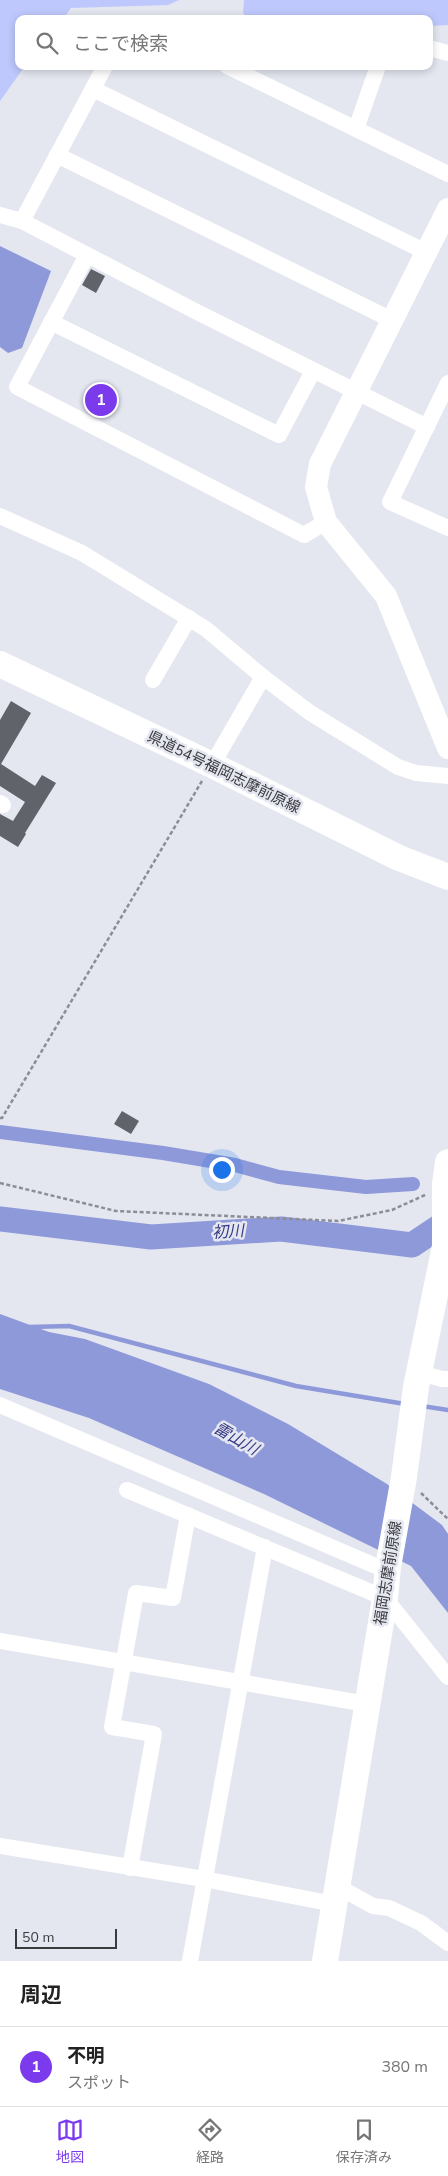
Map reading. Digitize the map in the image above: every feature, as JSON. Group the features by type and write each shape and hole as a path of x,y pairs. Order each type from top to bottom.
{"main road":[{"name":"県道54号福岡志摩前原線","path":"0,664 212,765 399,858 448,877"},
{"name":"福岡志摩前原線","path":"325,1961 385,1598 388,1568 418,1380 446,1246 446,1173"}],"street":[{"path":"433,49 448,53"},
{"path":"22,221 103,70"},
{"path":"235,70 448,174"},
{"path":"356,129 377,70"},
{"path":"92,89 426,252"},
{"path":"58,155 392,320"},
{"path":"448,209 320,464 316,487 326,522 386,596 448,748"},
{"path":"0,214 22,221 313,371 427,426"},
{"path":"87,255 17,386 304,534 326,522"},
{"path":"51,322 279,435 313,371"},
{"path":"448,383 390,502 448,528"},
{"path":"0,516 82,554 189,618 206,629 262,677 309,712 398,767 416,773 448,776"},
{"path":"153,680 189,618"},
{"path":"212,765 262,677"},
{"path":"418,1380 448,1379"},
{"path":"0,1405 378,1567 388,1568"},
{"path":"127,1490 385,1598 448,1677"},
{"path":"130,1868 154,1734 112,1727 125,1663 136,1593 173,1598 188,1515"},
{"path":"190,1961 265,1547"},
{"path":"0,1641 366,1704"},
{"path":"0,1846 204,1879 336,1895 373,1906 389,1908 422,1923 448,1943"}],"path":[{"path":"0,1118 2,1118 212,765"},
{"path":"0,1183 116,1211 338,1221 392,1210 414,1201 446,1173"},
{"path":"404,1476 448,1519"}],"shaded area":[{"path":"0,0 179,0 168,5 71,8 66,15 15,15 15,70 22,70 0,101"},
{"path":"244,0 448,0 448,25 433,26 433,15 244,15"}],"water":[{"path":"0,246 51,271 22,348 8,353 0,347"},
{"name":"雷山川","path":"0,1314 49,1332 85,1339 209,1384 288,1424 387,1484 442,1525 448,1534 448,1613 411,1566 264,1494 89,1418 0,1389"}],"building":[{"path":"91,269 105,276 96,293 82,285"},
{"path":"95,388 115,397 106,412 87,403"},
{"path":"11,701 31,713 1,764 35,786 42,775 56,783 18,847 0,836 0,814 13,821 25,802 0,786 0,720"},
{"path":"122,1111 139,1121 131,1134 114,1124"}],"waterway":[{"path":"0,1132 163,1153 235,1165 279,1177 366,1187 413,1184"},
{"name":"初川","path":"0,1219 151,1237 281,1229 412,1245 448,1221"},
{"path":"29,1327 69,1326 296,1386 405,1404"},
{"path":"422,1406 448,1410"}],"place":[{"name":"不明","path":"101,400"}]}
